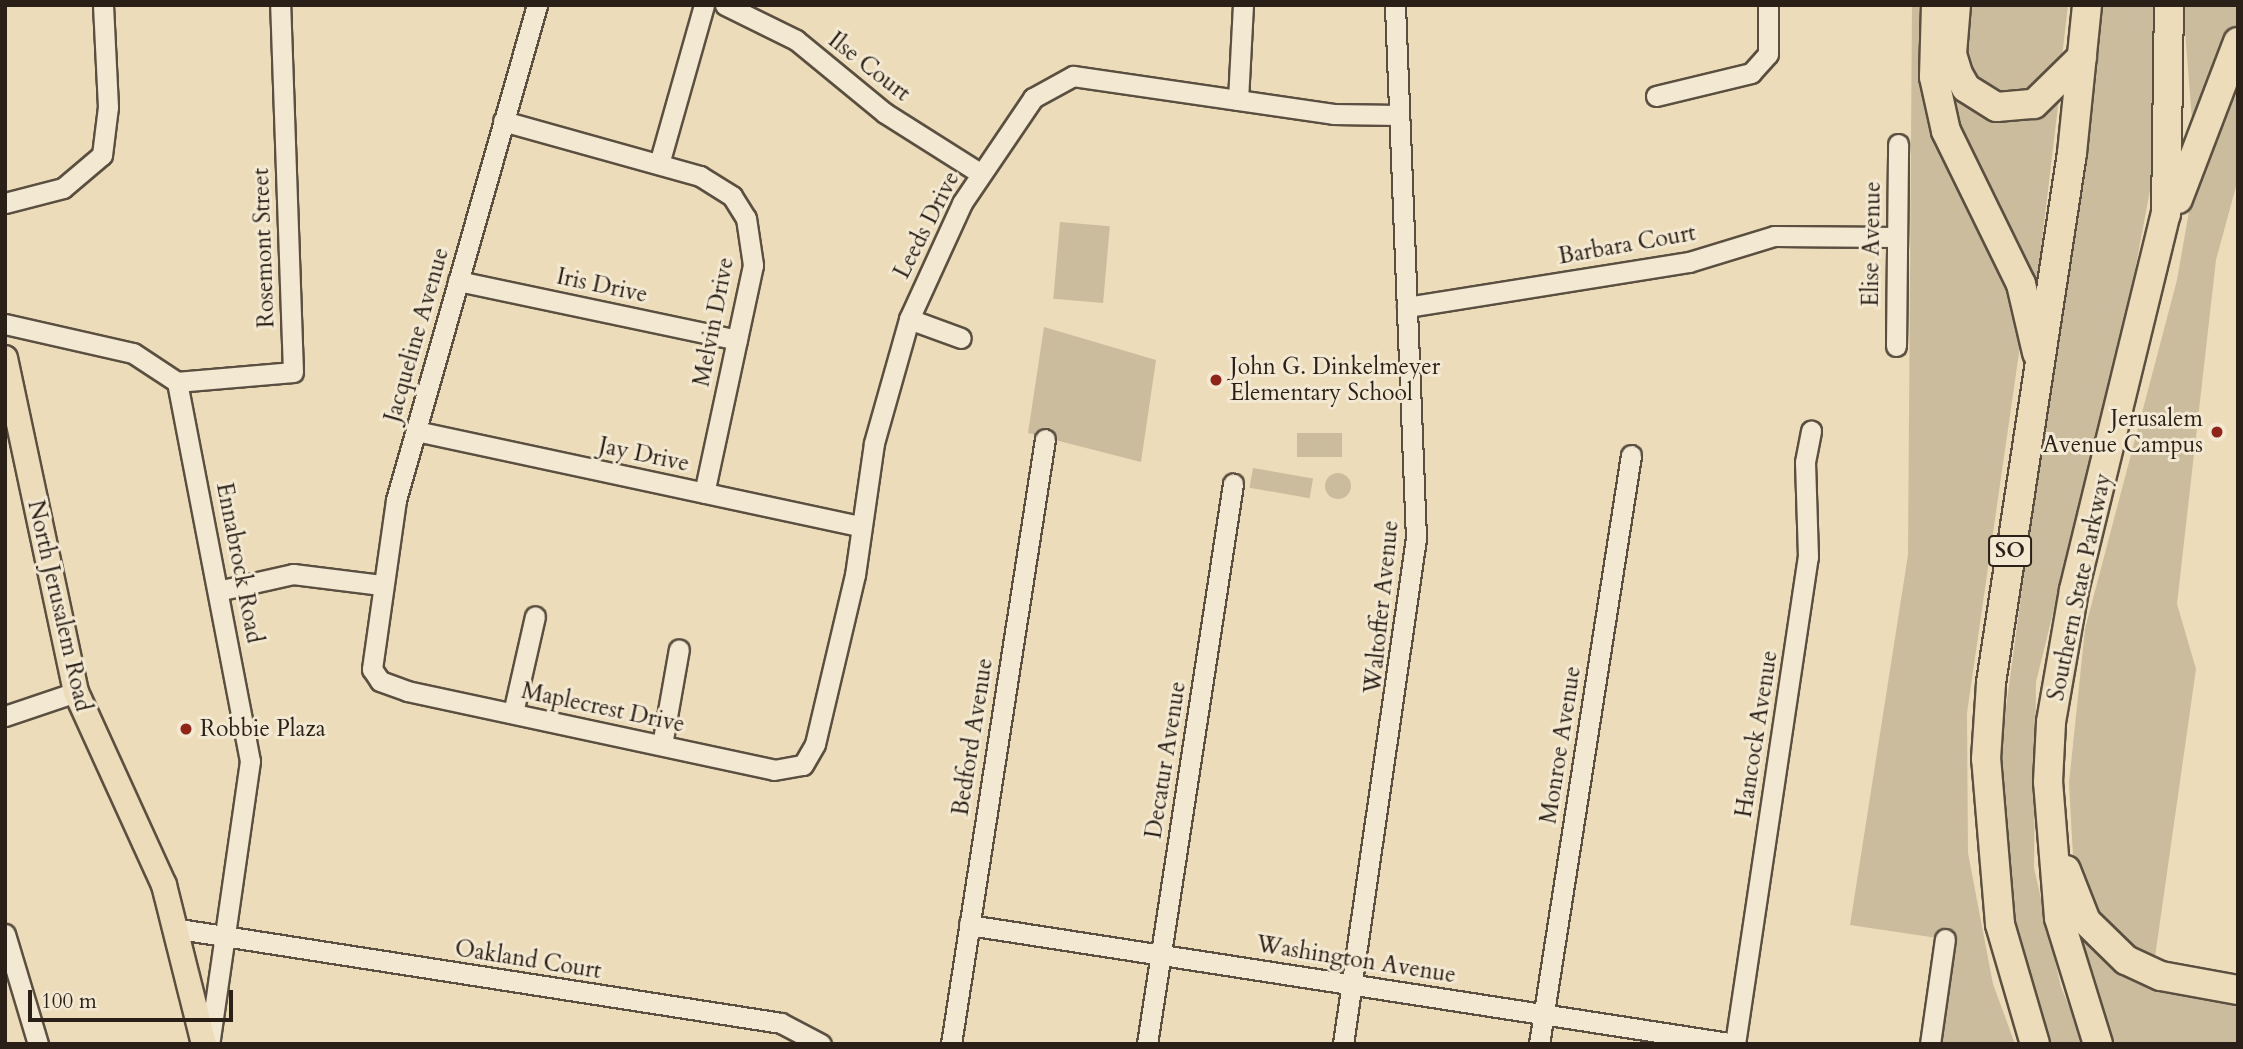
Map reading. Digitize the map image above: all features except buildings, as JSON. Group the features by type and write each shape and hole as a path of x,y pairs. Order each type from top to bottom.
{"highway":[{"path":"1936,5 1934,77 1946,131 2021,285 2038,358"},
{"path":"1956,5 1952,54 1958,74 1966,88 1997,107 2019,108 2045,98 2082,57"},
{"name":"SO","path":"2035,1044 2000,924 1986,759 2087,5"},
{"name":"Southern State Parkway","path":"2098,1044 2059,918 2048,782 2058,664 2140,329 2169,172 2169,5"},
{"path":"2140,329 2199,131 2238,42"},
{"path":"2048,782 2070,886 2099,937 2148,972 2238,990"}],"main road":[{"name":"North Jerusalem Road","path":"5,358 76,692 179,929 206,1044"}],"street":[{"path":"5,203 64,188 102,155 108,107 103,5"},
{"name":"Rosemont Street","path":"177,382 293,372 280,5"},
{"name":"Jacqueline Avenue","path":"380,681 372,669 381,585 416,431 537,5"},
{"path":"659,164 704,5"},
{"name":"Ilse Court","path":"725,5 796,40 885,113 980,173"},
{"path":"1238,100 1243,5"},
{"name":"Waltoffer Avenue","path":"1343,1044 1416,538 1395,5"},
{"path":"1656,96 1751,74 1768,54 1768,5"},
{"name":"Leeds Drive","path":"812,753 861,526 879,420 909,319 980,173 1033,98 1063,77 1333,114 1399,115"},
{"name":"Melvin Drive","path":"503,121 659,164 713,182 746,218 753,265 704,493"},
{"name":"Elise Avenue","path":"1896,346 1898,144"},
{"name":"Barbara Court","path":"1407,307 1689,262 1774,236 1896,237"},
{"name":"Iris Drive","path":"458,281 737,340"},
{"path":"909,319 961,338"},
{"path":"5,324 133,353 177,382"},
{"name":"Ennabrock Road","path":"177,382 222,590 250,761 206,1044"},
{"name":"Jay Drive","path":"416,431 861,526"},
{"name":"Hancock Avenue","path":"1735,1044 1808,557 1805,462 1811,431"},
{"name":"Bedford Avenue","path":"951,1044 1045,439"},
{"name":"Monroe Avenue","path":"1539,1044 1631,455"},
{"name":"Decatur Avenue","path":"1147,1044 1233,484"},
{"path":"222,590 293,575 381,585"},
{"path":"513,713 534,616"},
{"path":"662,745 679,649"},
{"name":"Maplecrest Drive","path":"380,681 774,770 803,765 812,753"},
{"path":"5,716 76,692"},
{"name":"Washington Avenue","path":"969,925 1735,1044"},
{"path":"179,929 222,936"},
{"path":"5,934 38,1044"},
{"name":"Oakland Court","path":"222,936 781,1023 821,1044"},
{"path":"1930,1044 1945,939"}],"shaded area":[{"path":"1912,5 1927,5 1925,70 2019,301 2019,353 1967,713 1968,853 1993,984 2015,1044 1930,1044 1944,939 1850,925 1908,555"},
{"path":"1948,5 1958,92 2059,98 2034,307 1944,105"},
{"path":"1962,5 2068,5 2062,57 2016,102 1959,69"},
{"path":"2100,5 2154,7 2153,174 2128,308 2036,682 2034,868 2061,987 2085,1044 2046,1044 2005,876 2000,753"},
{"path":"2183,5 2238,5 2238,24 2192,120"},
{"path":"2238,58 2238,179 2216,260 2177,604 2196,669 2154,964 2094,923 2073,855 2069,783 2085,629 2177,280 2198,160"},
{"path":"1060,222 1110,226 1103,303 1053,299"},
{"path":"1044,327 1156,360 1141,462 1028,433"},
{"path":"1297,433 1342,433 1342,457 1297,457"},
{"path":"1253,468 1313,479 1310,498 1250,488"},
{"path":"1338,473 1347,477 1351,486 1347,495 1338,499 1329,495 1325,486 1329,477"},
{"path":"2075,924 2095,945 2238,997 2238,1044 2115,1044"}],"place":[{"name":"John G. Dinkelmeyer Elementary School","path":"1216,380"},
{"name":"Jerusalem Avenue Campus","path":"2217,432"},
{"name":"Robbie Plaza","path":"186,729"}]}
